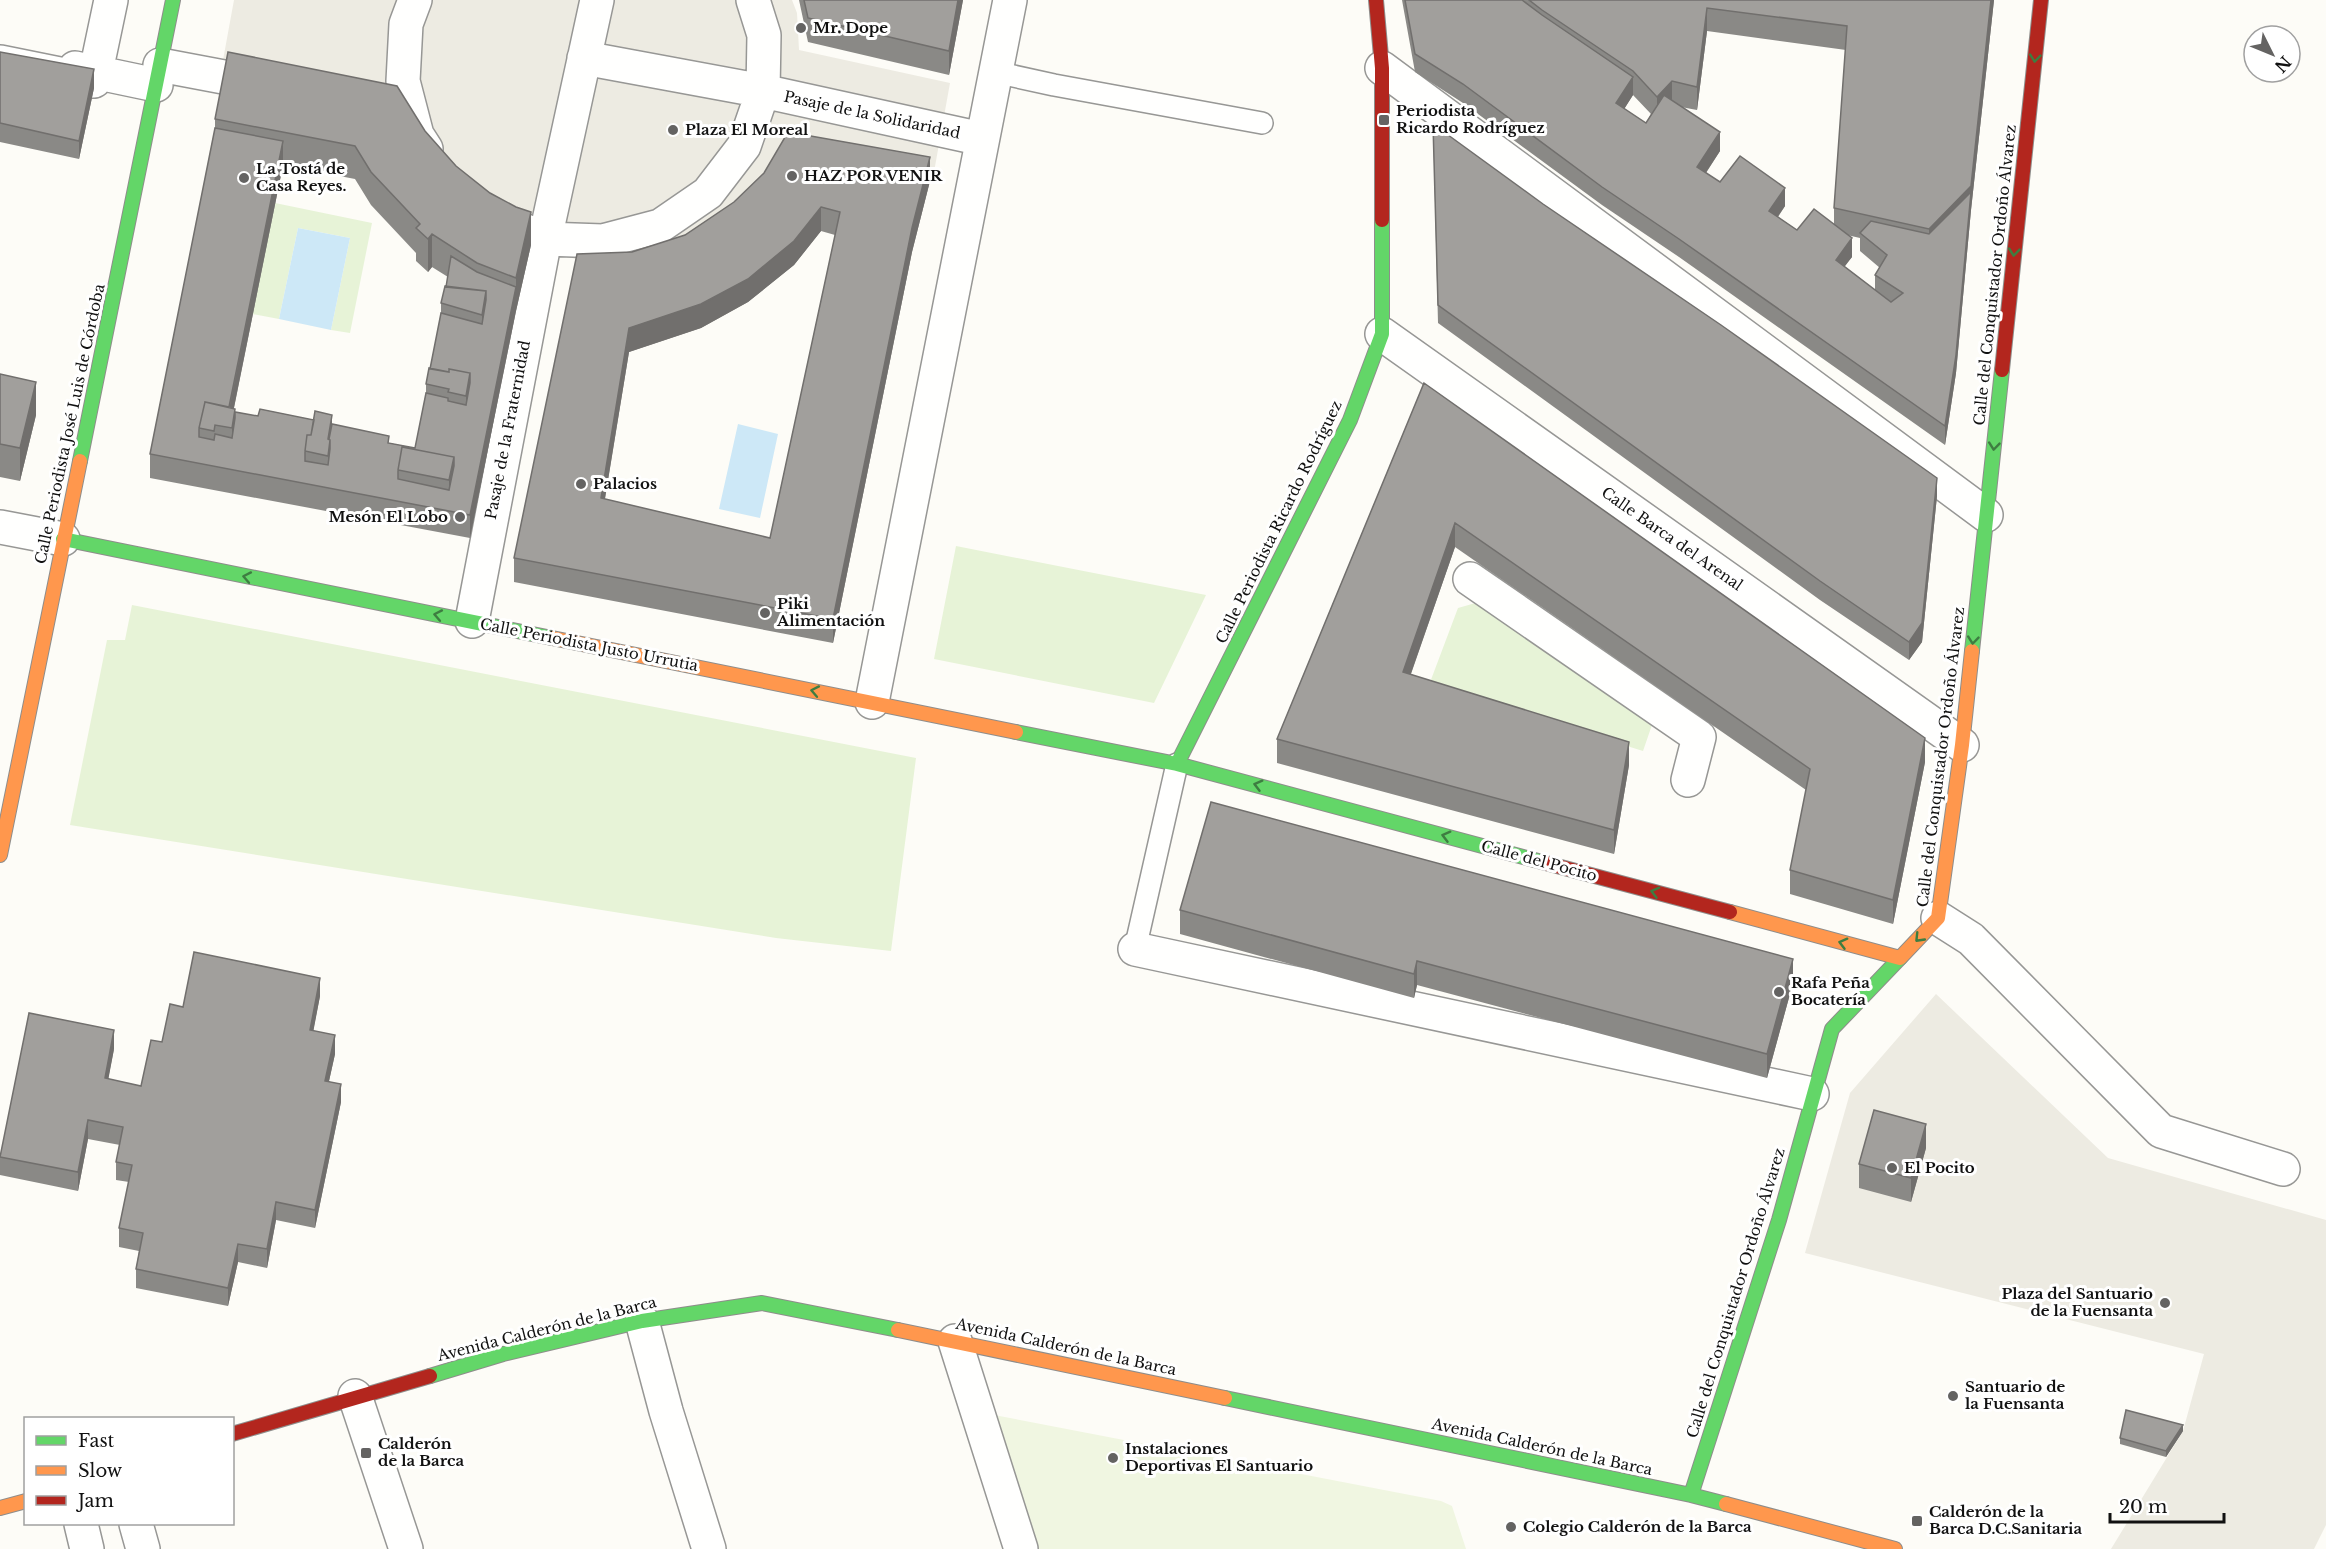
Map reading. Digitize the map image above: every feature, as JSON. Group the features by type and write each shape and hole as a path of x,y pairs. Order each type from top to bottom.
{"street":[{"path":"0,62 94,81 111,0"},
{"name":"Calle Periodista José Luis de Córdoba","path":"0,855 173,0"},
{"path":"415,0 406,24 403,81 417,135 442,173"},
{"path":"545,239 597,0"},
{"path":"466,197 492,218 545,239 603,241 660,226 708,193 744,146 763,91 764,35 753,0"},
{"path":"872,702 1010,0"},
{"name":"Calle Periodista Ricardo Rodríguez","path":"1177,764 1350,420 1382,334 1382,68 1376,0"},
{"name":"Calle del Conquistador Ordoño Álvarez","path":"1691,1495 1779,1220 1812,1094 1832,1029 1938,918 1962,745 2041,0"},
{"path":"0,54 96,72 158,75 297,91"},
{"path":"584,58 763,91"},
{"path":"1382,68 1986,515"},
{"name":"Pasaje de la Solidaridad","path":"763,91 982,139"},
{"path":"378,107 412,114"},
{"name":"Pasaje de la Fraternidad","path":"472,621 545,239"},
{"name":"Calle Barca del Arenal","path":"1382,334 1962,745"},
{"name":"Calle Periodista Justo Urrutia","path":"0,527 1177,764"},
{"path":"1470,579 1699,737 1688,780"},
{"name":"Calle del Pocito","path":"1177,764 1900,958"},
{"path":"1938,918 1971,939 2161,1131 2283,1169"},
{"path":"1135,949 1812,1094"},
{"name":"Avenida Calderón de la Barca","path":"234,1433 503,1354 642,1321 762,1303 955,1341 1691,1495 1895,1549"},
{"path":"642,1321 666,1411 709,1549"},
{"path":"955,1341 1021,1549"},
{"path":"355,1396 406,1549"},
{"path":"0,1508 24,1502"},
{"path":"81,1525 87,1549"},
{"path":"136,1525 143,1549"}],"lane":[{"path":"996,72 1262,123"},
{"path":"1135,949 1177,764"}],"green space":[{"path":"275,203 372,223 350,333 331,330 350,238 298,228 279,319 252,314"},
{"path":"956,546 1206,595 1154,703 934,659"},
{"path":"1479,602 1653,722 1643,751 1429,685 1458,608"},
{"path":"132,605 916,758 891,951 776,938 70,825 107,640 125,640"},
{"name":"Instalaciones Deportivas El Santuario","path":"994,1415 1441,1501 1452,1506 1466,1549 1037,1549"}],"shaded area":[{"name":"Plaza El Moreal","path":"234,0 792,0 797,13 799,50 950,83 934,172 783,141 780,151 738,209 679,251 610,270 531,245 219,82"},
{"name":"Plaza del Santuario de la Fuensanta","path":"1936,994 2108,1158 2326,1220 2326,1525 2314,1549 2111,1549 2183,1431 2204,1354 1805,1253 1850,1093"}],"water":[{"path":"298,228 350,238 331,330 279,319"},
{"path":"738,424 778,434 760,518 719,509"}],"building":[{"path":"804,0 958,0 949,51 808,18"},
{"path":"1405,0 1522,0 1633,77 1616,103 1646,123 1664,95 1720,132 1697,167 1720,182 1740,156 1785,188 1769,211 1797,230 1814,209 1852,238 1836,260 1891,302 1903,293 1875,275 1887,255 1860,233 1871,221 1929,234 1971,192 1956,355 1945,426 1602,187 1463,84 1415,54"},
{"path":"1529,0 1991,0 1971,186 1929,229 1834,208 1847,26 1707,8 1697,87 1672,81 1657,97 1633,71"},
{"path":"0,52 94,69 79,141 0,123"},
{"path":"228,52 397,86 425,131 456,166 490,193 531,212 516,278 477,263 432,234 428,239 416,228 420,224 371,172 355,146 215,119"},
{"path":"1433,124 1543,204 1721,325 1937,478 1922,623 1909,642 1820,581 1438,305"},
{"path":"215,128 283,141 229,407 205,402 199,437 214,440 215,434 232,438 235,412 258,416 260,409 314,420 311,435 307,435 305,461 328,465 332,424 389,436 388,443 415,448 426,393 466,405 470,373 449,369 449,372 430,369 441,313 482,324 486,291 446,287 451,256 477,272 516,287 470,515 150,454","holes":["402,447 454,457 449,490 398,479"]},
{"path":"788,132 930,157 912,228 833,619 514,558 577,254 632,252 685,235 734,202 764,173","holes":["821,207 840,212 770,538 601,498 629,328 701,304 748,279 794,241"]},
{"path":"445,286 486,291 482,315 441,303"},
{"path":"429,368 470,373 466,396 448,392 449,389 426,384"},
{"path":"0,374 36,382 20,448 0,444"},
{"path":"1424,383 1925,738 1893,900 1790,870 1810,769 1455,523 1403,672 1629,742 1614,830 1277,739"},
{"path":"205,402 235,409 232,428 215,425 214,431 199,428"},
{"path":"315,411 332,415 328,456 305,451 307,435 311,435"},
{"path":"402,447 454,457 449,480 398,470"},
{"path":"1211,802 1793,959 1767,1054 1417,961 1414,974 1180,910"},
{"path":"194,952 320,978 310,1030 335,1035 325,1081 341,1084 315,1210 276,1202 267,1249 238,1244 228,1288 136,1269 143,1233 119,1228 132,1165 116,1162 123,1127 88,1120 78,1172 0,1157 29,1013 114,1030 105,1078 141,1086 151,1040 162,1042 170,1004 183,1007"},
{"path":"1874,1110 1926,1124 1911,1178 1859,1164"},
{"path":"2126,1410 2183,1425 2166,1451 2120,1438"}],"traffic: fast":[{"path":"80,461 173,0"},
{"path":"1177,764 1350,420 1382,334 1382,220"},
{"path":"1972,651 2002,370"},
{"path":"63,539 552,638"},
{"path":"1016,732 1177,764 1542,862"},
{"path":"1691,1495 1779,1220 1832,1029 1900,958"},
{"path":"430,1376 503,1354 642,1321 762,1303 898,1330"},
{"path":"1225,1398 1726,1504"}],"traffic: slow":[{"path":"0,855 80,461"},
{"path":"552,638 1016,732"},
{"path":"1900,958 1938,918 1962,745 1972,651"},
{"path":"1730,912 1900,958"},
{"path":"898,1330 1225,1398"},
{"path":"0,1508 24,1502"},
{"path":"1726,1504 1895,1549"}],"traffic: jam":[{"path":"1376,0 1382,68 1382,220"},
{"path":"2002,370 2041,0"},
{"path":"1542,862 1730,912"},
{"path":"234,1433 430,1376"}],"place":[{"name":"Mr. Dope","path":"801,28"},
{"name":"Periodista Ricardo Rodríguez","path":"1384,120"},
{"name":"Plaza El Moreal","path":"673,130"},
{"name":"HAZ POR VENIR","path":"792,176"},
{"name":"La Tostá de Casa Reyes.","path":"244,178"},
{"name":"Palacios","path":"581,484"},
{"name":"Mesón El Lobo","path":"460,517"},
{"name":"Piki Alimentación","path":"765,613"},
{"name":"Rafa Peña Bocatería","path":"1779,992"},
{"name":"El Pocito","path":"1892,1168"},
{"name":"Plaza del Santuario de la Fuensanta","path":"2165,1303"},
{"name":"Santuario de la Fuensanta","path":"1953,1396"},
{"name":"Calderón de la Barca","path":"366,1453"},
{"name":"Instalaciones Deportivas El Santuario","path":"1113,1458"},
{"name":"Calderón de la Barca D.C.Sanitaria","path":"1917,1521"},
{"name":"Colegio Calderón de la Barca","path":"1511,1527"}]}
